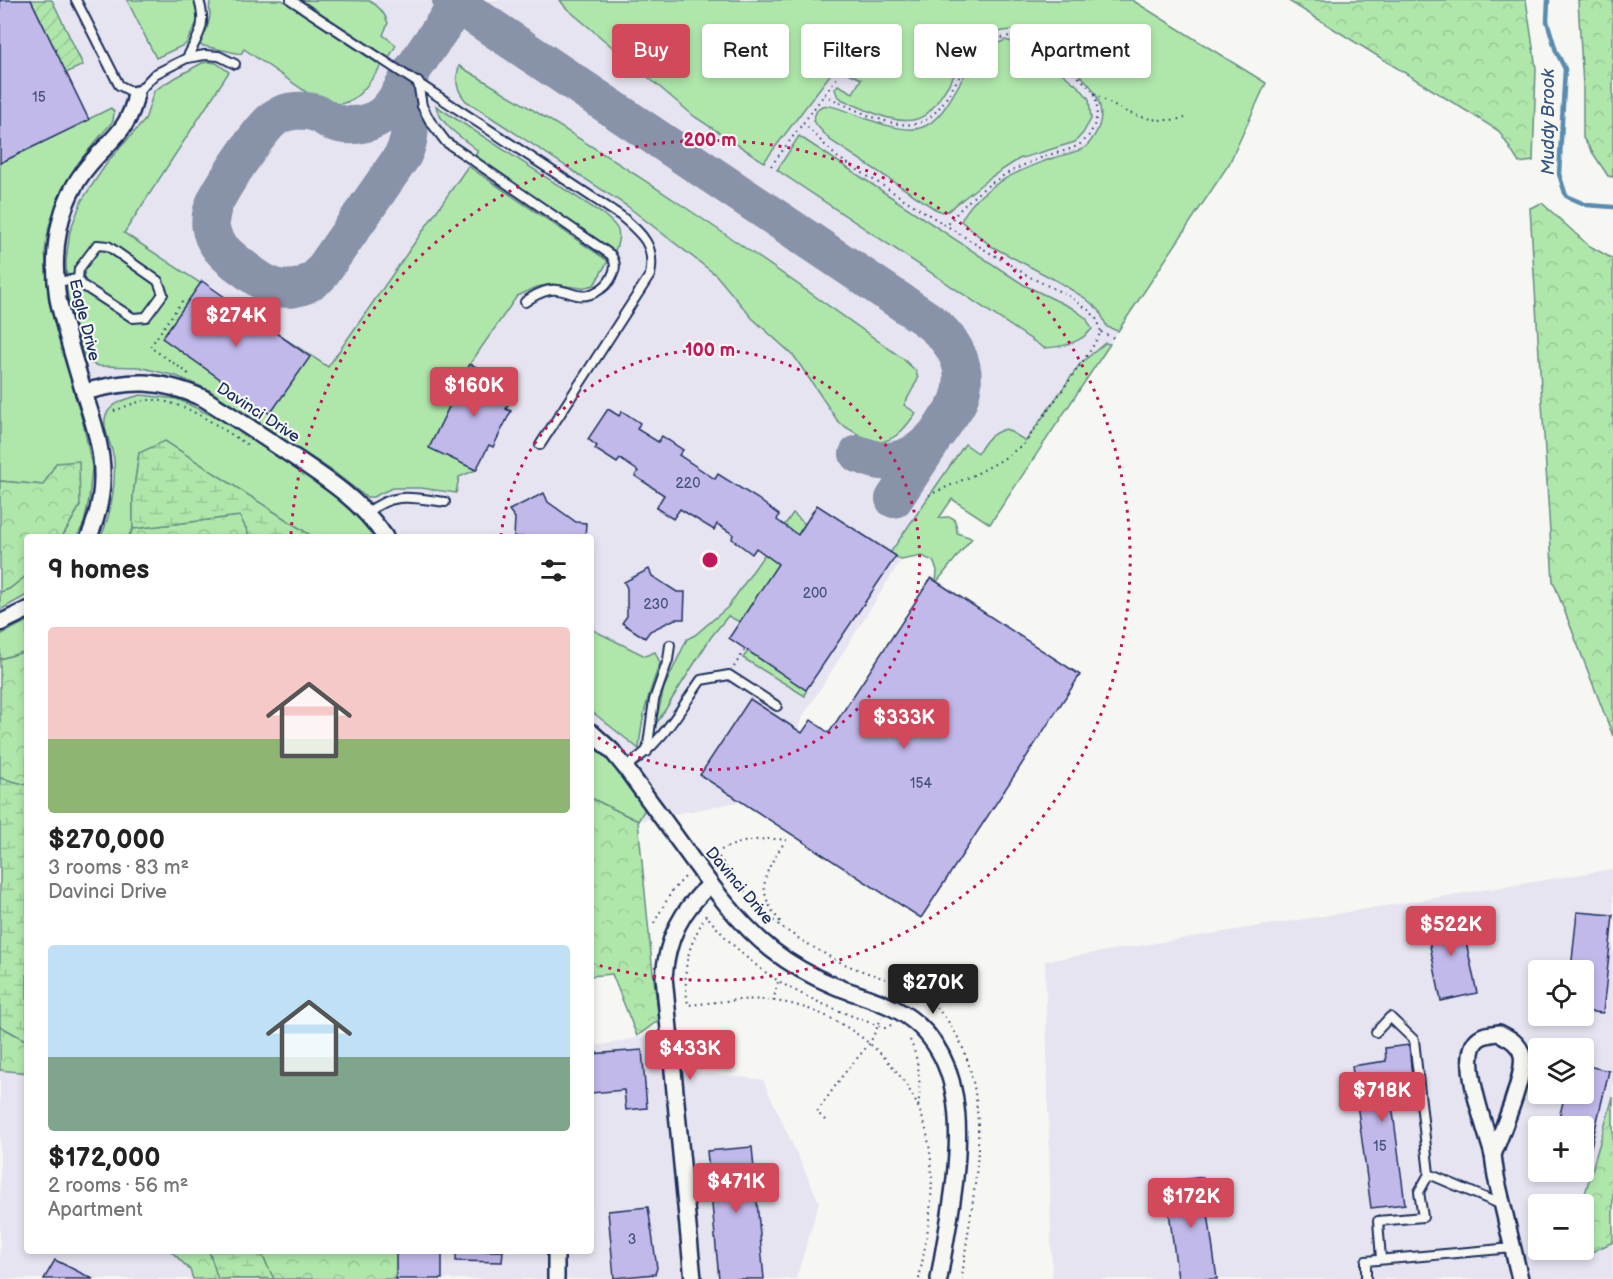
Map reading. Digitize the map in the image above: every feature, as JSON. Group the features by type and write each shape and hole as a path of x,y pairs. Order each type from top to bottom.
{"street":[{"name":"Eagle Drive","path":"90,534 94,526 102,479 99,445 62,316 55,282 56,242 66,205 87,167 130,118 136,94"},
{"name":"Davinci Drive","path":"84,392 122,383 143,382 163,384 203,398 329,480 367,513 383,534"},
{"path":"0,623 24,611"},
{"name":"Davinci Drive","path":"594,735 625,766 710,885 757,937 792,964 834,986 887,1005 908,1016 930,1036 940,1051 952,1078 956,1117 955,1167 939,1279"},
{"path":"693,1279 664,977 668,950 677,924 696,896 710,885"},
{"path":"1493,1155 1523,1068 1522,1053 1512,1040 1499,1034 1486,1034 1476,1041 1470,1054 1470,1072 1493,1155 1502,1205 1520,1279"},
{"path":"556,1254 556,1279"}],"lane":[{"path":"76,0 119,85 136,94 155,74 187,58 205,55 219,56 235,64"},
{"path":"187,58 203,23 204,15 200,0"},
{"path":"291,0 621,216 639,231 651,251 650,275 540,444"},
{"path":"417,82 422,106 446,142 611,255 615,261 616,269 609,283 592,293 579,296 565,290 552,289 539,292 525,302"},
{"path":"97,245 108,246 158,281 163,294 146,317 134,318 82,285 78,279 79,269 97,245"},
{"path":"55,282 78,279"},
{"path":"367,513 385,500 396,498 445,502"},
{"path":"647,752 654,700 668,660 670,645"},
{"path":"625,766 658,742 701,680 729,675 777,706"},
{"path":"1376,1032 1390,1017 1414,1040 1429,1174 1419,1192 1423,1217 1378,1221 1381,1259"},
{"path":"1429,1174 1502,1205"},
{"path":"1366,1279 1366,1261 1513,1248"}],"path":[{"path":"824,95 860,112 896,123 918,123 934,115 970,61 983,46 1003,36 1017,35 1031,40 1094,93 1117,107 1152,120 1168,121 1185,118"},
{"path":"771,166 837,78"},
{"path":"947,226 958,210 982,190 1013,170 1082,143 1096,123 1097,107 1094,93"},
{"path":"803,123 837,157 1030,277 1069,296 1090,311 1098,321 1101,332 1090,351 1025,442 1002,460 929,495"},
{"path":"177,406 188,373 150,347 182,301"},
{"path":"1101,332 1114,338"},
{"path":"114,411 153,400 177,406 214,424 253,449"},
{"path":"729,675 745,649"},
{"path":"716,853 768,838 786,840 768,867 764,882 765,896 772,913 784,928"},
{"path":"654,923 672,891 687,876"},
{"path":"897,1022 885,1028 879,1026 825,1006 778,982 738,950 706,915 687,954 684,980 688,1005 727,1001 773,1001 822,1014 870,1043 904,1082 918,1109 928,1136 932,1173 930,1224 919,1279"},
{"path":"773,1001 778,982"},
{"path":"825,1119 817,1112 843,1075 870,1043 887,1005"},
{"path":"822,1014 825,1006"},
{"path":"908,1036 919,1071 918,1109"}],"shaded area":[{"path":"0,0 1132,0 1266,83 1229,164 990,524 952,499 916,553 901,560 802,718 793,745 760,789 738,802 638,821 594,799 594,534 308,534 252,498 133,529 130,534 24,534 24,652 0,659"},
{"path":"1613,869 1613,1279 1052,1279 1045,961"},
{"path":"0,1013 24,1016 24,1254 594,1254 594,1046 651,1035 660,1067 763,1080 819,1202 796,1279 0,1279"}],"green space":[{"path":"31,0 52,0 83,65 66,73"},
{"path":"127,0 195,0 200,16 186,44 156,58"},
{"path":"211,0 282,0 381,66 354,98 338,104 327,103 315,98 244,49 241,54 199,45 209,23"},
{"path":"301,0 370,1 381,10 388,23 383,35 396,45 389,58"},
{"path":"560,0 1132,0 1266,83 1229,164 1118,331 1107,327 1099,310 1085,298 991,246 961,221 977,199 1000,182 1027,168 1076,152 1087,146 1098,128 1101,113 1092,88 1083,78 1151,78 1151,24 1010,24 1010,30 998,32 998,24 914,24 914,78 953,78 926,114 908,121 879,115 843,100 837,95 835,89 838,85 853,93 861,79 859,78 902,78 902,24 801,24 801,78 828,78 764,162 695,117 649,78 690,78 690,24 612,24 612,47 565,7"},
{"path":"1287,0 1526,0 1536,68 1533,161 1519,163 1499,131"},
{"path":"1578,0 1613,0 1613,177 1608,176 1583,138 1583,86"},
{"path":"1005,40 1010,41 1010,78 1068,78 1089,99 1091,119 1075,142 1019,159 988,179 948,211 935,209 830,140 813,121 818,109 822,106 829,106 894,127 920,128 939,116 963,78 998,78 998,44"},
{"path":"202,63 216,63 229,72 124,233 328,367 468,166 608,261 594,285 581,288 552,284 537,287 517,296 470,364 430,448 476,470 459,477 456,493 421,488 392,488 373,497 366,497 334,472 209,390 176,376 139,367 99,366 90,363 84,355 67,294 66,261 70,231 82,200 109,160 145,120 154,91"},
{"path":"459,66 629,170 794,281 902,358 916,371 918,379 904,405 916,413 907,425 894,437 874,444 839,423 794,356 752,318 716,275 627,206 466,101 457,85"},
{"path":"436,106 603,214 618,229 619,238 615,251 474,157 478,151 448,126"},
{"path":"111,108 114,112 113,121 82,158 63,189 49,226 45,251 49,302 84,427 92,467 89,499 84,523 78,534 64,534 80,506 43,485 0,481 0,163"},
{"path":"799,136 1024,285 1072,308 1086,318 1092,329 1082,338 1071,343 1044,348 777,170"},
{"path":"1542,203 1588,245 1613,259 1613,736 1553,581 1530,208"},
{"path":"1105,343 1110,344 990,524 952,499 939,518 951,517 956,524 957,533 972,538 936,583 937,570 933,561 922,556 901,560 890,553 965,444 978,453 989,438 1006,429 1026,441 1080,364"},
{"path":"141,395 177,399 224,421 328,491 350,508 372,534 308,534 214,473 139,453 133,495 133,529 130,534 102,534 110,509 114,479 113,455 105,420 112,407 126,399"},
{"path":"165,441 308,534 249,534 240,516 133,529 133,495 139,453"},
{"path":"79,461 80,506 64,534 24,534 24,577 9,589 0,592 0,481 43,485 56,463"},
{"path":"793,513 805,524 740,622 728,616 711,637 655,726 664,688 687,639 728,607"},
{"path":"240,516 249,534 130,534 133,529"},
{"path":"24,577 24,597 0,610 0,592 9,589"},
{"path":"24,623 24,652 0,659 0,635"},
{"path":"594,630 645,656 655,652 660,663 646,705 639,749 594,713"},
{"path":"748,651 806,690 805,696 743,658"},
{"path":"24,652 24,784 0,778 0,659"},
{"path":"594,746 608,759 645,809 638,821 594,799"},
{"path":"0,778 24,784 24,1039 0,1026"},
{"path":"594,799 638,821 659,1020 637,1036 612,974 594,976"},
{"path":"0,1026 24,1039 24,1073 0,1070"},
{"path":"1613,1097 1613,1242 1594,1251 1594,1194 1585,1194 1588,1182 1594,1182 1594,1163"},
{"path":"174,1254 398,1254 398,1279 193,1279 190,1270"},
{"path":"210,1254 262,1254 274,1279 218,1279"}],"building":[{"path":"0,0 31,0 89,120 0,163"},
{"path":"202,281 310,357 270,414 162,338"},
{"path":"470,364 517,386 506,409 511,411 493,447 489,445 476,470 429,448"},
{"path":"608,409 619,416 622,411 640,423 637,429 658,442 662,436 683,450 679,455 715,479 718,474 758,499 779,515 777,520 798,535 817,505 896,556 806,690 729,638 778,564 756,548 752,554 732,539 733,534 717,524 714,530 680,509 673,519 656,508 664,495 635,476 638,471 620,459 617,463 595,449 597,446 588,439"},
{"path":"544,493 548,502 576,522 586,523 585,534 514,534 515,518 509,510"},
{"path":"649,569 652,576 677,592 685,592 684,619 675,619 650,631 645,638 622,623 627,616 627,588 624,582"},
{"path":"931,578 1080,675 921,918 700,775 750,699 802,733 811,720 829,733"},
{"path":"1577,912 1613,915 1603,1013 1594,1012 1594,960 1572,960"},
{"path":"1460,914 1477,993 1441,1001 1425,921"},
{"path":"1409,1045 1413,1086 1390,1089 1405,1204 1371,1208 1352,1066 1386,1061 1385,1048"},
{"path":"642,1050 647,1108 626,1110 624,1090 594,1093 594,1054"},
{"path":"1594,1067 1609,1071 1594,1134 1594,1116 1560,1116 1562,1104 1594,1104"},
{"path":"752,1147 764,1279 719,1279 707,1151"},
{"path":"1203,1177 1217,1279 1178,1279 1165,1182"},
{"path":"648,1207 657,1268 655,1274 614,1278 608,1211"},
{"path":"396,1254 442,1254 442,1279 396,1279"},
{"path":"456,1254 503,1254 502,1262 456,1261"},
{"path":"55,1260 93,1279 44,1279"}],"waterway":[{"name":"Muddy Brook","path":"1548,0 1547,21 1556,51 1565,69 1559,174 1566,196 1587,205 1613,207"}],"taxiway":[{"path":"451,0 925,318 944,335 957,355 963,377 958,402 939,430 926,445 901,459 881,461 858,454"},
{"path":"409,76 407,88 409,134 403,155 319,276 299,287 288,289 275,287 263,282 228,256 211,231 212,210 236,168 270,123 280,115 301,111 316,113 343,125 360,124 376,119 393,103 410,74 460,0"},
{"path":"894,499 931,443"}]}
